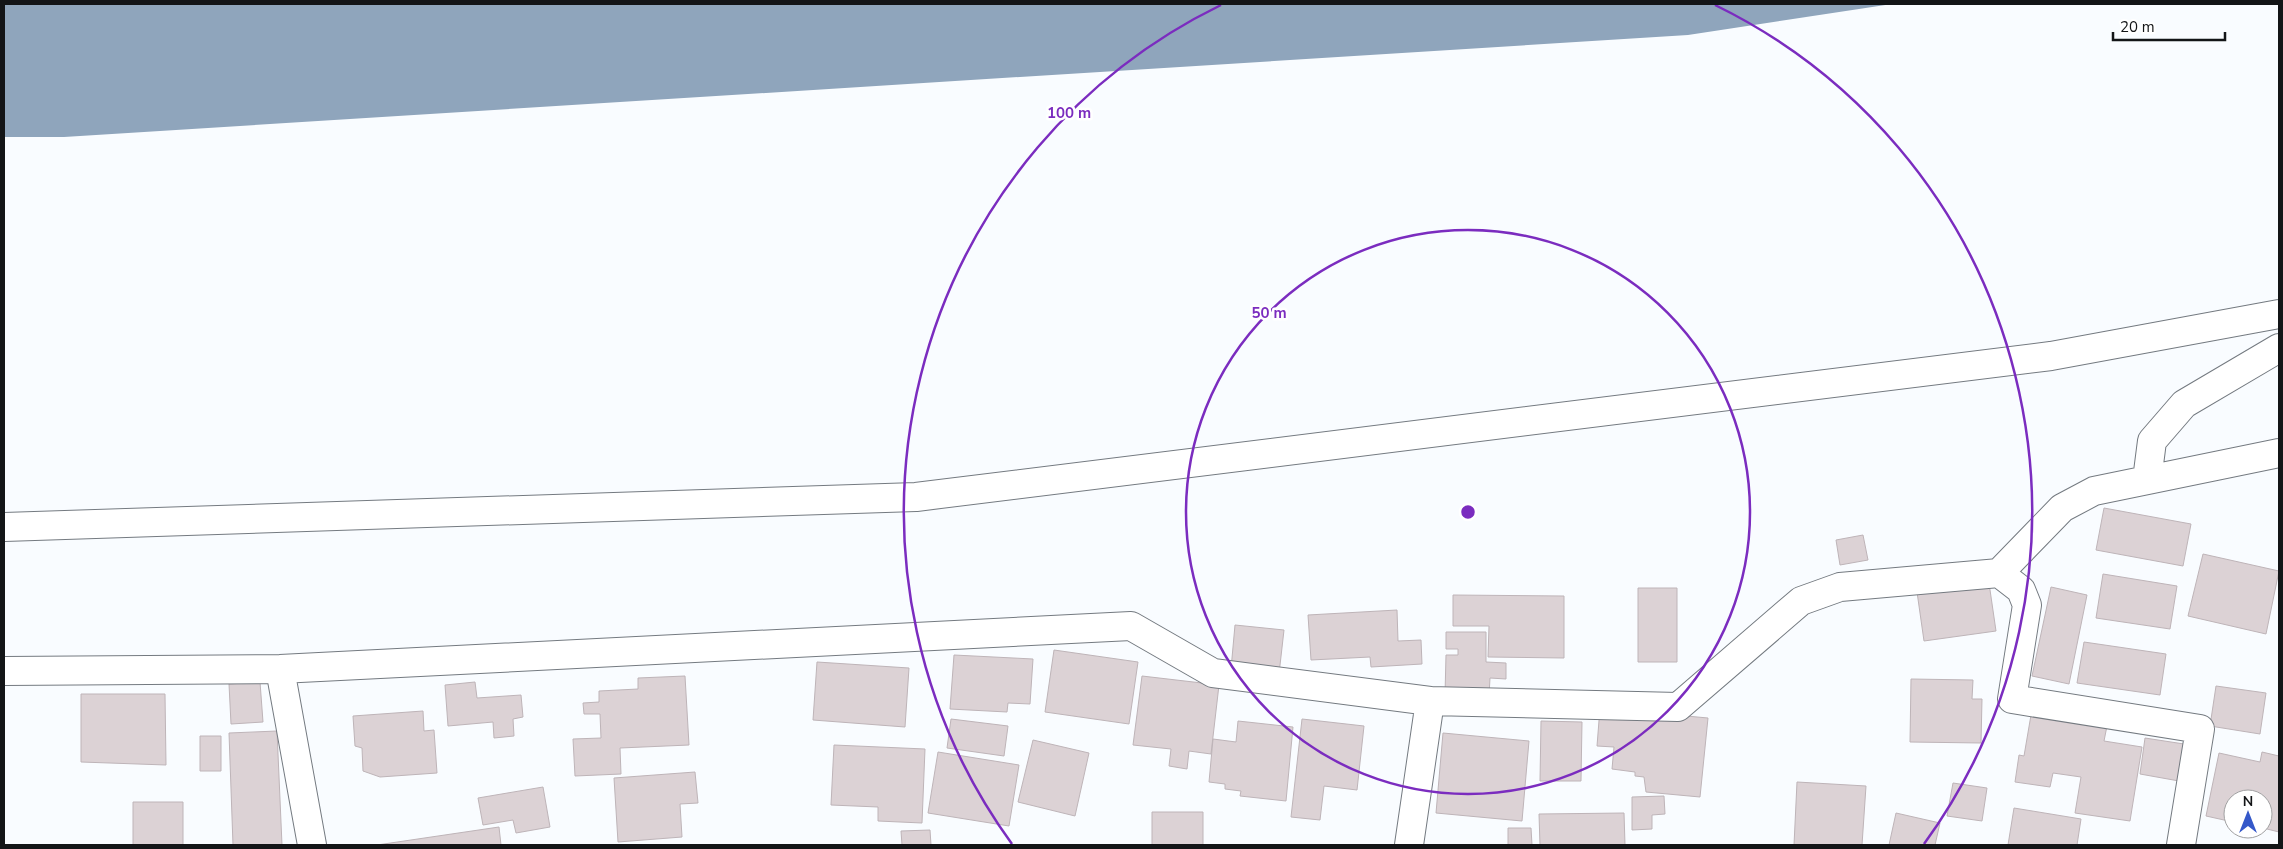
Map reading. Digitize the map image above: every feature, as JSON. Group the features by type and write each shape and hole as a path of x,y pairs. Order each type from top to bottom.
{"street":[{"path":"4,527 916,496 2052,356 2279,314"},
{"path":"2147,480 2152,441 2184,404 2279,348"},
{"path":"4,671 280,669 1131,626 1213,673 1430,701 1678,708 1801,601 1840,587 1999,573 2062,508 2094,491 2279,453"},
{"path":"1999,573 2021,590 2027,605 2012,699 2200,729 2181,845"},
{"path":"280,669 312,845"},
{"path":"1409,845 1430,701"}],"water":[{"path":"4,4 1892,4 1688,35 64,137 4,137"}],"building":[{"path":"2104,508 2191,524 2183,566 2096,550"},
{"path":"1863,535 1868,560 1840,565 1836,540"},
{"path":"2203,554 2279,571 2266,634 2188,616"},
{"path":"2103,574 2177,586 2170,629 2096,618"},
{"path":"1989,583 1996,631 1924,641 1917,592"},
{"path":"2051,587 2087,595 2069,684 2032,676"},
{"path":"1638,588 1677,588 1677,662 1638,662"},
{"path":"1453,595 1564,596 1564,658 1488,657 1489,626 1453,626"},
{"path":"1397,610 1398,641 1421,640 1422,664 1371,667 1370,657 1311,660 1308,615"},
{"path":"1235,625 1284,630 1279,674 1231,669"},
{"path":"1446,632 1486,632 1486,662 1506,663 1506,679 1490,678 1489,696 1445,695 1446,655 1458,655 1458,649 1446,649"},
{"path":"2084,642 2166,654 2160,695 2077,683"},
{"path":"1054,650 1138,662 1129,724 1045,712"},
{"path":"954,655 1033,659 1030,704 1008,703 1007,712 950,709"},
{"path":"817,662 909,668 905,727 813,720"},
{"path":"685,676 689,745 620,748 621,774 575,776 573,739 601,738 600,714 584,714 583,703 599,702 599,691 638,689 638,678"},
{"path":"1142,676 1219,685 1211,754 1189,751 1187,769 1169,766 1171,749 1133,745"},
{"path":"1911,679 1973,680 1972,699 1982,699 1981,743 1910,742"},
{"path":"260,682 263,722 231,724 229,684"},
{"path":"475,682 477,698 521,695 523,717 513,719 514,736 494,738 493,722 448,726 445,685"},
{"path":"2216,686 2266,693 2260,734 2210,726"},
{"path":"81,694 165,694 166,765 81,762"},
{"path":"1600,708 1708,718 1700,797 1646,792 1644,777 1635,776 1635,772 1612,769 1614,747 1597,746"},
{"path":"423,711 424,731 434,730 437,773 380,777 363,771 362,748 355,746 353,716"},
{"path":"2031,715 2107,726 2104,741 2142,747 2130,821 2075,813 2081,777 2053,773 2050,787 2015,782 2019,755 2024,756"},
{"path":"951,719 1008,726 1004,756 947,748"},
{"path":"1302,719 1364,726 1357,790 1324,786 1320,820 1291,817"},
{"path":"1238,721 1293,727 1286,801 1240,796 1241,791 1225,789 1225,784 1209,782 1213,739 1236,742"},
{"path":"1541,721 1582,722 1581,781 1540,781"},
{"path":"277,731 282,845 233,845 229,733"},
{"path":"1443,733 1529,741 1522,821 1436,813"},
{"path":"200,736 221,736 221,771 200,771"},
{"path":"2145,738 2184,744 2179,781 2140,774"},
{"path":"1033,740 1089,753 1075,816 1018,802"},
{"path":"834,745 925,749 922,823 878,821 878,807 831,805"},
{"path":"938,752 1019,765 1009,826 928,813"},
{"path":"2262,752 2279,756 2279,832 2273,830 2273,789 2223,789 2223,820 2206,816 2219,753 2260,762"},
{"path":"695,772 698,803 680,804 682,837 618,842 614,778"},
{"path":"1797,782 1866,786 1862,845 1794,845"},
{"path":"1953,783 1987,788 1982,821 1947,816"},
{"path":"543,787 550,827 516,833 513,820 483,825 478,798"},
{"path":"1664,796 1665,814 1652,815 1652,829 1632,830 1632,797"},
{"path":"133,802 183,802 183,845 133,845"},
{"path":"2014,808 2081,819 2077,845 2008,845"},
{"path":"1152,812 1203,812 1203,845 1152,845"},
{"path":"1624,813 1625,845 1540,845 1539,814"},
{"path":"1896,813 1940,823 1935,845 1889,845"},
{"path":"499,827 501,845 377,845"},
{"path":"1508,828 1531,828 1532,845 1508,845"},
{"path":"930,830 931,845 902,845 901,831"}]}
